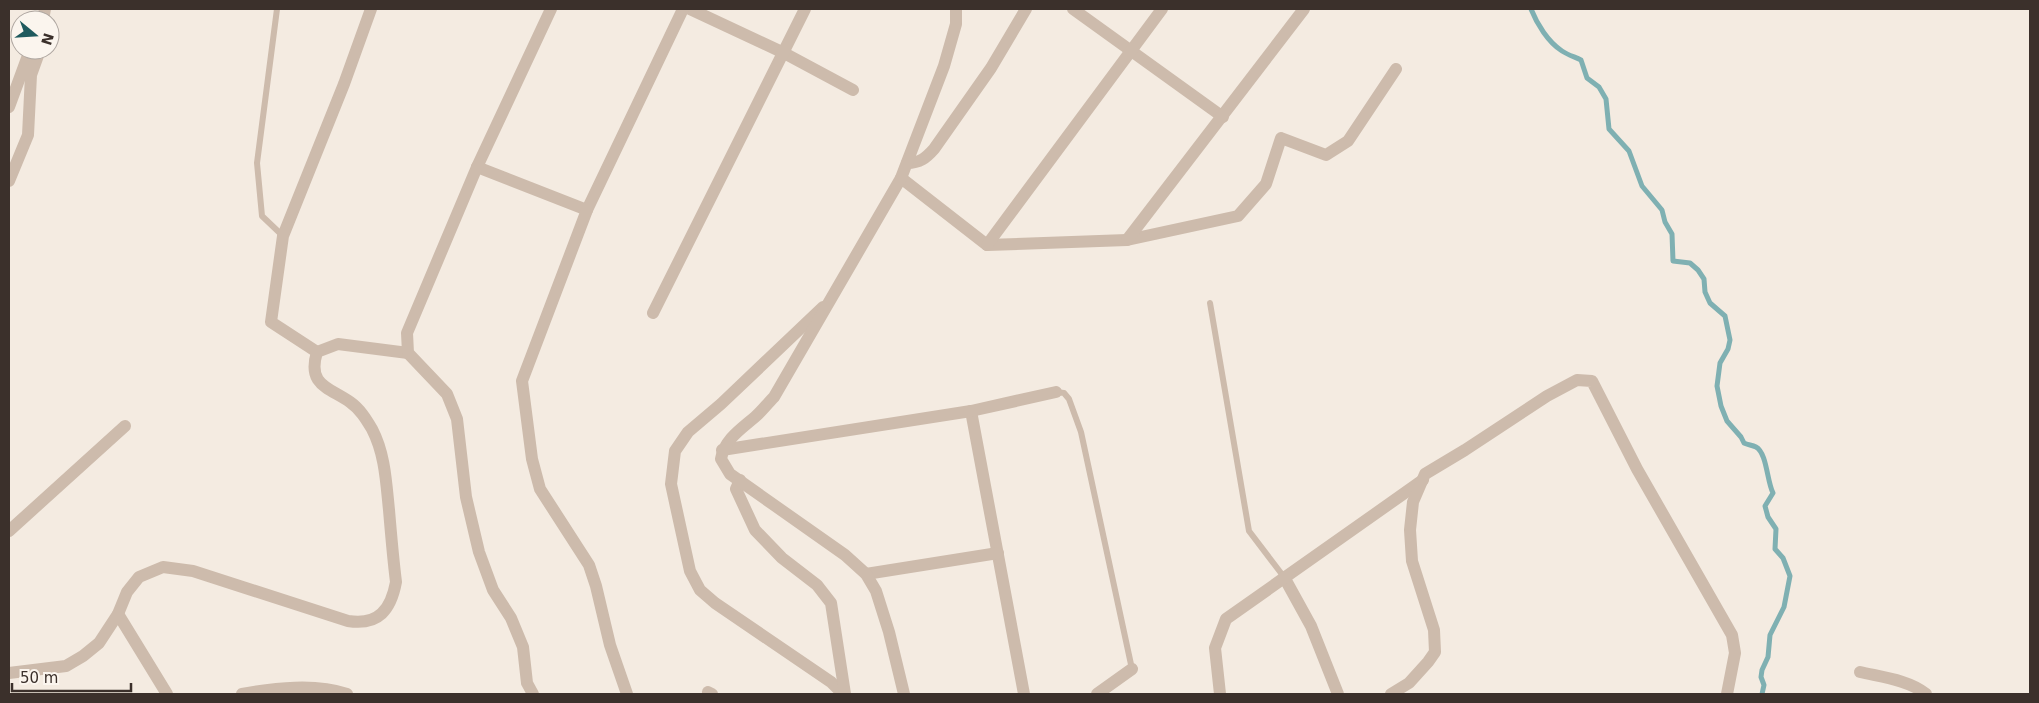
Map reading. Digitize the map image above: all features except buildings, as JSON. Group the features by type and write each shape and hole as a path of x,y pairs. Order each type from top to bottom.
{"street":[{"path":"317,352 271,322 283,236 344,84 371,9"},
{"path":"408,353 407,333 415,310 477,167 551,9"},
{"path":"627,694 610,645 589,565 540,489 532,459 522,381 587,210 683,9"},
{"path":"690,9 784,53 853,90"},
{"path":"653,313 805,9"},
{"path":"904,694 892,641 879,599 866,574 845,555 730,474 721,459 722,450 737,432 774,397 901,178 944,66 956,24 956,9"},
{"path":"908,163 916,163 924,159 934,149 991,68 1026,9"},
{"path":"1074,9 1223,117"},
{"path":"987,245 1162,9"},
{"path":"1127,240 1304,9"},
{"path":"9,107 26,60"},
{"path":"9,181 28,135 31,75 36,60"},
{"path":"901,178 987,245 1127,240 1238,216 1266,184 1281,138 1326,154 1348,140 1396,69"},
{"path":"477,167 587,210"},
{"path":"834,296 721,404 688,432 675,451 671,484 690,571 700,590 715,603 831,682 844,694"},
{"path":"317,352 338,344 408,353 447,394 457,419 466,497 479,552 493,590 511,618 523,647 528,683 533,694"},
{"path":"9,673 66,666 83,656 99,643 118,614 127,592 139,578 163,567 193,571 357,623 383,614 393,598 396,582 385,466 379,443 365,417 352,403 318,381 314,372 317,352"},
{"path":"1391,694 1409,683 1435,652 1434,630 1412,561 1410,530 1413,502 1425,474 1547,396 1577,380 1592,381 1641,477 1732,635 1735,652 1727,694"},
{"path":"722,450 971,411 1056,392"},
{"path":"971,411 1024,694"},
{"path":"9,531 125,426"},
{"path":"740,480 736,490 755,530 782,558 817,585 831,603 844,694"},
{"path":"1220,694 1216,648 1226,619 1284,576 1423,480"},
{"path":"866,574 998,553"},
{"path":"1284,576 1311,626 1338,694"},
{"path":"118,614 166,694"},
{"path":"1097,694 1132,669"},
{"path":"1860,672 1895,680 1926,694"},
{"path":"242,694 320,687 347,694"}],"lane":[{"path":"277,9 257,163 262,216 283,236"},
{"path":"1210,303 1249,530 1284,576"},
{"path":"1056,392 1064,393 1069,399 1081,432 1132,669"}],"waterway":[{"path":"1531,9 1548,38 1562,51 1581,60 1587,78 1599,87 1606,99 1609,129 1629,151 1642,186 1662,210 1665,222 1672,234 1673,261 1690,263 1698,270 1704,279 1705,292 1710,303 1725,316 1730,340 1728,349 1720,363 1717,386 1721,406 1727,421 1744,443 1760,450 1765,461 1773,493 1765,506 1768,517 1776,529 1775,549 1783,558 1790,576 1784,607 1770,635 1768,657 1761,677 1764,685 1762,694"}]}
